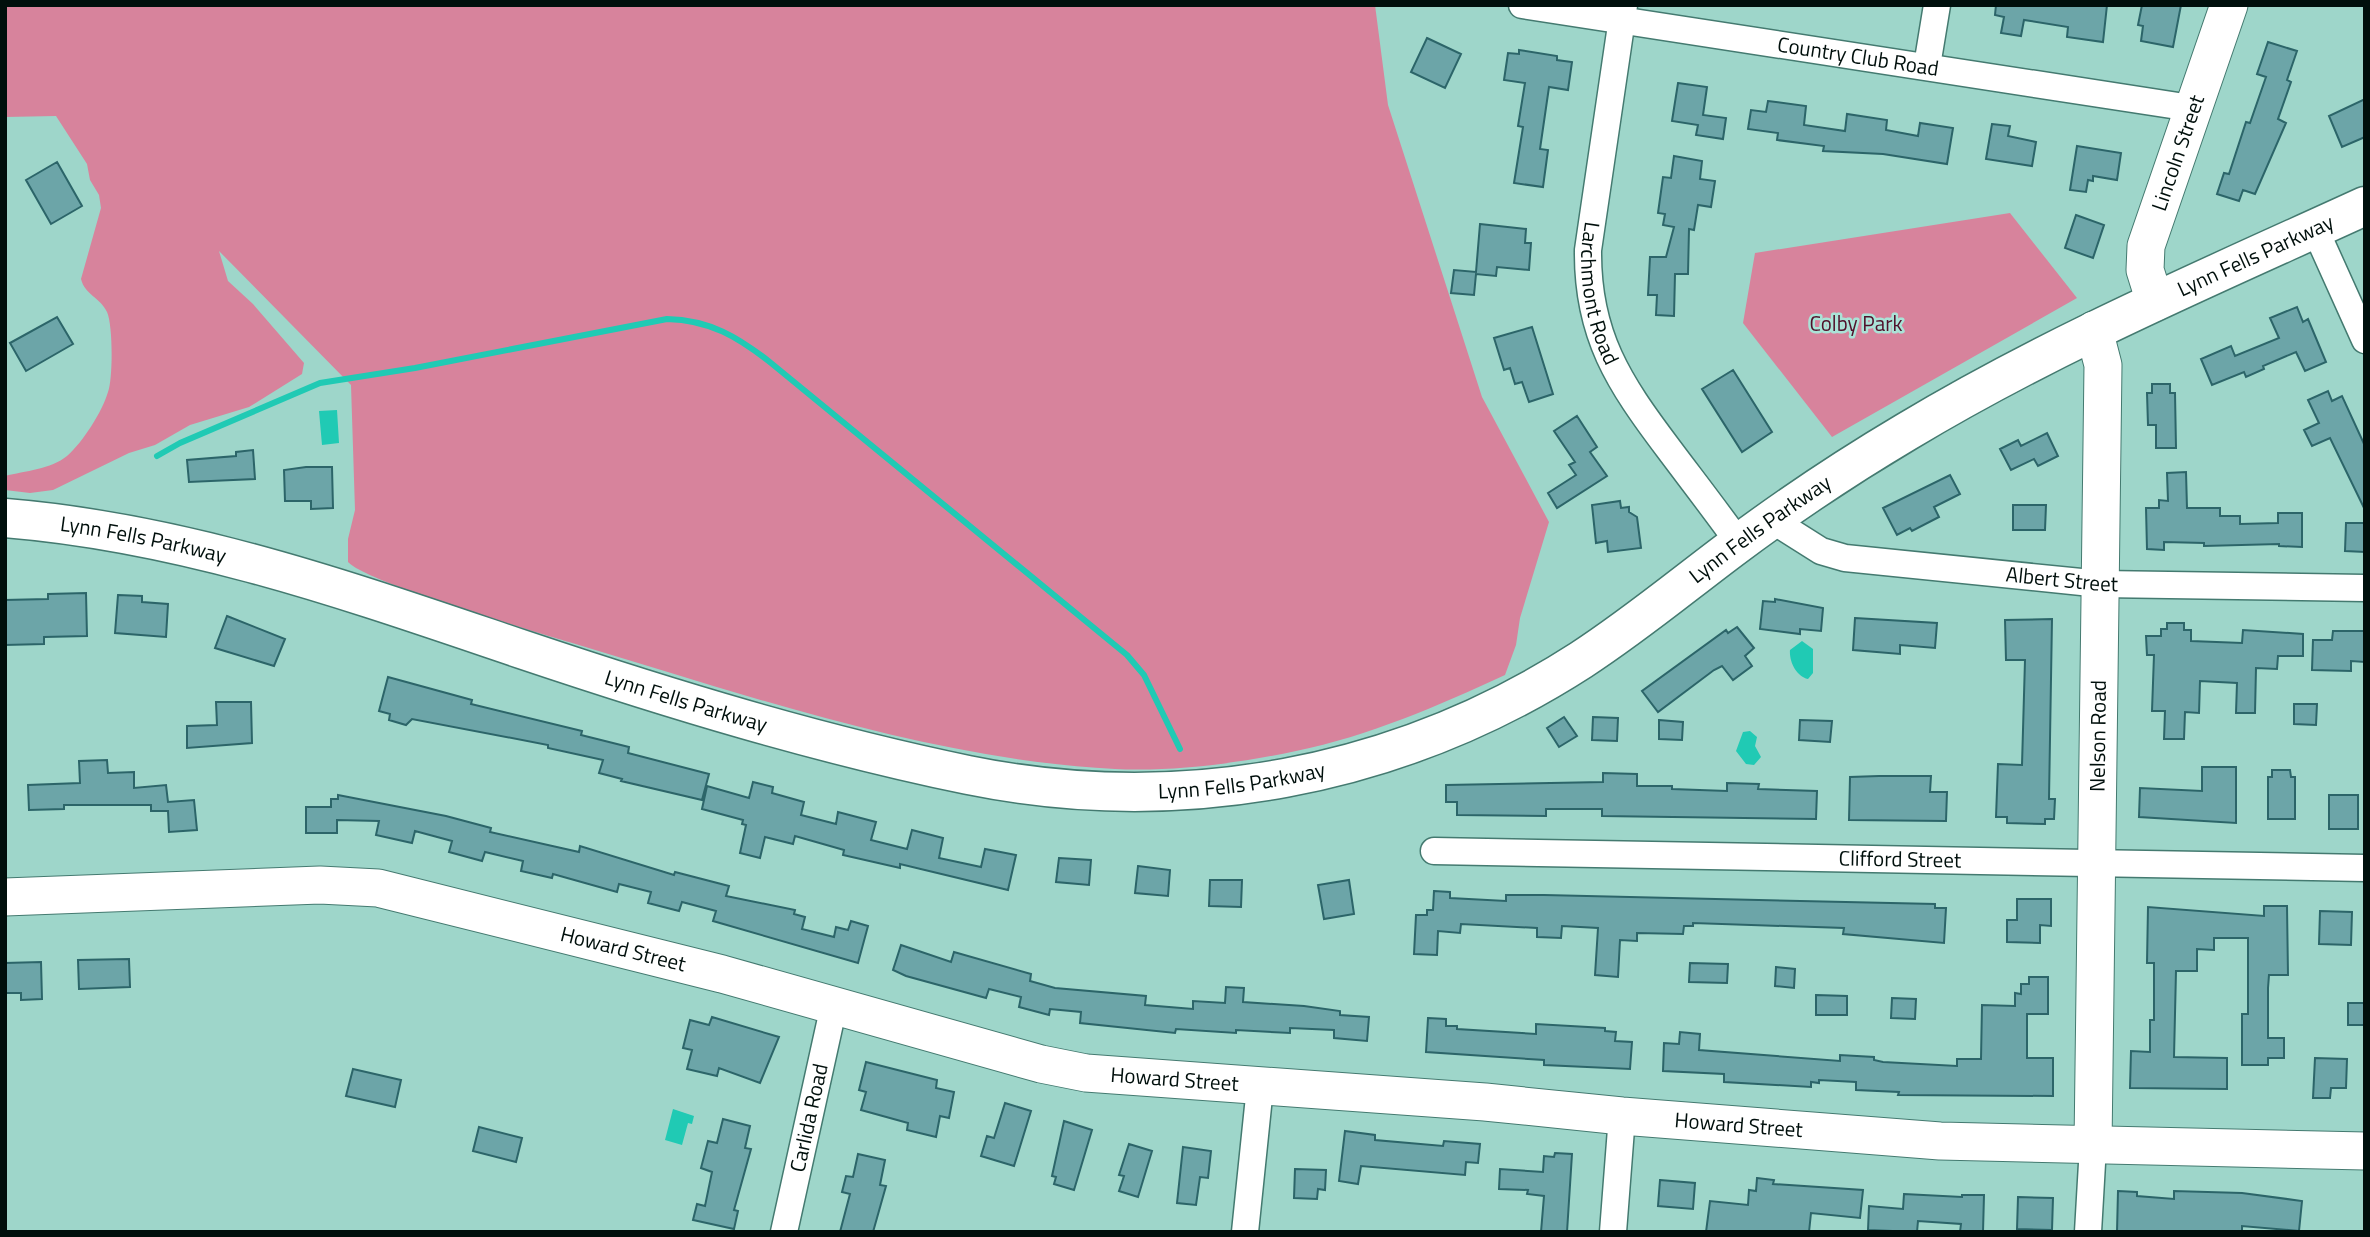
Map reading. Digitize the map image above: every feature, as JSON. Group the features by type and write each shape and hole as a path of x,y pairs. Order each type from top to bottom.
{"main road":[{"name":"Lynn Fells Parkway","path":"5,517 97,528 253,561 715,711 891,758 1045,788 1139,794 1202,791 1278,781 1379,755 1440,732 1513,699 1585,657 1772,520 1914,427 2094,330 2365,206"}],"street":[{"name":"Country Club Road","path":"1522,5 1623,13 1927,66 2191,108"},
{"path":"1927,66 1937,5"},
{"name":"Lincoln Street","path":"2155,302 2145,270 2145,252 2191,108 2229,5"},
{"name":"Larchmont Road","path":"1623,13 1588,250 1589,286 1595,321 1606,355 1623,387 1740,543"},
{"path":"2315,229 2365,340"},
{"name":"Nelson Road","path":"2092,1146 2104,365 2094,330"},
{"name":"Albert Street","path":"1772,520 1821,551 1839,557 2101,584 2365,588"},
{"name":"Clifford Street","path":"1434,851 2365,868"},
{"name":"Howard Street","path":"5,897 320,885 378,888 658,957 1057,1068 1940,1142 2365,1151"},
{"name":"Carlida Road","path":"784,1232 834,1004"},
{"path":"1245,1232 1260,1087"},
{"path":"1613,1232 1622,1116"},
{"path":"2088,1232 2092,1146"}],"green space":[{"path":"5,5 1375,5 1388,105 1482,397 1549,522 1520,618 1516,645 1505,675 1403,719 1323,745 1206,766 1115,769 1045,763 976,752 839,722 452,605 385,581 348,562 348,539 355,510 351,385 219,251 228,281 253,304 304,363 302,374 249,407 190,425 155,445 129,453 53,490 30,493 5,490 5,476 53,464 67,456 79,443 97,417 108,392 112,352 107,312 86,289 81,279 101,208 99,195 90,180 87,164 56,116 5,117"},
{"name":"Colby Park","path":"2010,213 2077,298 1832,437 1743,323 1755,253"}],"shaded area":[{"path":"337,410 339,443 322,445 319,411"},
{"path":"1802,641 1813,649 1813,673 1808,679 1797,671 1790,654 1790,650"},
{"path":"1750,731 1757,737 1755,746 1761,757 1754,765 1746,764 1736,751 1743,732"},
{"path":"673,1109 694,1116 692,1124 688,1123 682,1145 665,1140"}],"building":[{"path":"1996,5 2107,5 2103,42 2067,37 2068,27 2024,20 2021,36 2001,33 2004,17 1995,15"},
{"path":"2142,5 2181,5 2173,47 2141,41 2143,26 2138,25"},
{"path":"1427,38 1461,54 1445,88 1411,72"},
{"path":"2268,42 2297,51 2287,80 2291,82 2278,119 2286,123 2255,194 2243,190 2239,201 2217,194 2224,173 2229,174 2246,122 2250,123 2266,77 2257,74"},
{"path":"1519,50 1557,56 1557,60 1572,62 1568,90 1549,87 1540,149 1548,150 1543,187 1514,183 1523,127 1518,126 1525,83 1504,80 1508,53 1519,54"},
{"path":"1678,83 1707,87 1703,115 1726,118 1723,139 1696,135 1698,125 1672,121"},
{"path":"2365,99 2365,137 2342,147 2329,116"},
{"path":"1768,101 1806,106 1804,125 1845,131 1847,114 1887,120 1886,130 1918,136 1920,123 1953,128 1947,164 1883,154 1823,151 1824,146 1777,140 1778,133 1748,129 1751,110 1766,112"},
{"path":"1992,124 2010,126 2008,136 2036,142 2032,166 1986,159"},
{"path":"2077,146 2121,153 2117,180 2093,176 2093,181 2088,180 2086,192 2070,190"},
{"path":"1674,156 1702,161 1700,179 1715,181 1711,207 1698,205 1694,230 1689,229 1688,274 1675,274 1674,316 1656,315 1657,295 1648,295 1650,257 1666,257 1674,227 1663,225 1665,214 1658,213 1663,177 1671,178"},
{"path":"57,162 82,206 51,224 26,180"},
{"path":"2076,215 2104,225 2093,258 2065,248"},
{"path":"1480,224 1526,229 1525,243 1531,243 1529,270 1497,267 1496,276 1476,274 1474,295 1451,293 1454,270 1476,272"},
{"path":"2297,307 2303,322 2308,319 2326,362 2305,371 2296,352 2263,366 2264,369 2246,377 2244,372 2212,385 2201,359 2231,346 2235,356 2279,338 2270,318"},
{"path":"57,317 73,344 26,371 10,343"},
{"path":"1532,327 1553,394 1529,402 1522,382 1515,384 1510,368 1504,370 1494,338"},
{"path":"1733,370 1772,432 1742,452 1702,389"},
{"path":"2152,384 2170,384 2170,393 2175,393 2176,448 2156,448 2156,425 2148,425 2147,393 2152,393"},
{"path":"2328,391 2332,401 2342,396 2365,446 2365,510 2330,438 2312,446 2304,430 2319,423 2308,400"},
{"path":"1577,416 1597,447 1590,452 1607,476 1557,508 1548,493 1576,475 1569,465 1575,462 1554,431"},
{"path":"2047,433 2058,456 2038,466 2034,459 2011,470 2000,449 2018,440 2021,446"},
{"path":"253,450 255,479 189,482 187,460 236,456 236,452"},
{"path":"332,467 333,508 311,509 311,501 285,501 284,470"},
{"path":"2186,472 2187,508 2220,508 2220,516 2240,516 2240,524 2278,523 2278,513 2302,513 2302,547 2279,544 2204,546 2204,543 2164,542 2164,550 2147,549 2146,508 2159,508 2159,500 2168,501 2167,473"},
{"path":"1950,475 1960,494 1934,507 1939,517 1912,531 1910,528 1897,535 1883,508"},
{"path":"1620,501 1621,508 1629,507 1629,512 1637,517 1641,548 1608,552 1607,541 1596,543 1592,505"},
{"path":"2013,505 2046,505 2045,530 2013,530"},
{"path":"2346,523 2365,523 2365,552 2345,551"},
{"path":"86,593 87,636 44,637 44,644 5,645 5,600 48,599 48,594"},
{"path":"118,595 142,596 142,602 168,604 166,637 115,633"},
{"path":"1775,599 1823,608 1821,631 1800,629 1800,634 1760,629 1763,601 1775,602"},
{"path":"227,616 285,639 274,666 215,648"},
{"path":"1855,618 1937,623 1935,648 1900,645 1900,654 1853,650"},
{"path":"2052,619 2049,799 2055,799 2054,819 2045,819 2045,824 2007,823 2007,817 1996,817 1998,764 2022,765 2025,660 2006,660 2005,620"},
{"path":"2167,623 2184,623 2184,630 2191,630 2191,641 2242,643 2243,630 2303,634 2303,656 2278,656 2277,669 2256,668 2255,713 2236,713 2237,683 2200,681 2199,713 2185,712 2184,739 2164,739 2165,711 2152,711 2154,655 2147,655 2146,636 2161,636 2161,629 2167,629"},
{"path":"1737,627 1754,648 1745,656 1752,666 1733,680 1722,666 1658,712 1642,691 1726,630 1728,633"},
{"path":"2333,631 2365,631 2365,662 2351,661 2351,671 2312,670 2313,640 2332,640"},
{"path":"388,677 472,700 471,704 582,731 581,735 629,747 628,753 709,774 702,800 621,781 622,779 599,773 603,760 548,748 548,745 412,719 406,725 389,720 390,714 379,711"},
{"path":"216,702 251,702 252,743 187,748 187,726 217,725"},
{"path":"2294,704 2317,704 2316,725 2294,724"},
{"path":"1564,717 1577,736 1559,747 1547,728"},
{"path":"1593,717 1618,718 1617,741 1592,740"},
{"path":"1659,720 1683,722 1682,740 1659,739"},
{"path":"1800,720 1832,721 1830,742 1799,740"},
{"path":"107,760 108,773 134,772 134,788 166,785 168,802 194,800 197,830 169,832 168,811 151,811 151,805 64,805 64,809 29,810 28,785 80,783 79,761"},
{"path":"2202,767 2236,767 2236,823 2139,817 2140,788 2202,791"},
{"path":"2272,770 2290,770 2291,777 2295,777 2295,819 2268,819 2268,777 2272,777"},
{"path":"1603,773 1637,774 1637,786 1672,786 1672,789 1727,791 1727,783 1759,784 1758,789 1817,791 1816,819 1602,816 1602,809 1546,809 1546,816 1457,815 1457,802 1446,802 1446,785 1603,782"},
{"path":"1931,776 1930,792 1947,792 1946,821 1849,820 1850,777"},
{"path":"753,782 773,787 772,793 804,802 801,815 836,824 838,812 876,822 871,840 907,849 912,830 943,838 939,858 981,867 985,849 1016,855 1008,890 900,864 900,868 843,855 844,850 795,836 793,844 765,837 760,858 740,853 746,825 742,824 743,820 702,809 707,786 749,798"},
{"path":"338,795 446,816 491,828 490,832 579,852 580,846 674,875 675,872 729,886 726,896 795,910 794,914 805,917 802,929 834,937 836,927 848,930 851,921 868,926 858,963 713,921 716,911 682,902 679,911 648,903 651,892 619,884 617,892 553,874 552,878 521,871 523,861 485,852 482,861 449,852 452,841 415,831 412,843 376,835 379,821 337,820 337,833 306,833 306,807 331,807 331,799 338,799"},
{"path":"2329,795 2358,795 2358,829 2329,829"},
{"path":"1059,858 1091,860 1089,885 1056,882"},
{"path":"1138,866 1170,870 1168,896 1135,893"},
{"path":"1210,880 1242,880 1241,907 1209,906"},
{"path":"1349,880 1354,914 1324,919 1318,885"},
{"path":"1434,891 1450,892 1450,898 1506,901 1506,895 1544,895 1935,904 1935,908 1946,908 1944,943 1843,934 1844,928 1693,923 1693,926 1684,926 1683,934 1637,933 1637,941 1620,940 1618,977 1595,975 1598,928 1562,926 1561,938 1537,937 1537,928 1461,924 1460,933 1438,931 1437,955 1414,954 1416,915 1427,915 1427,910 1433,910"},
{"path":"2017,899 2051,899 2051,926 2040,925 2040,943 2007,942 2007,920 2017,920"},
{"path":"2264,906 2287,906 2288,975 2269,975 2268,988 2268,1038 2284,1038 2284,1058 2268,1058 2268,1065 2242,1065 2242,1014 2248,1014 2248,938 2214,938 2214,950 2197,949 2197,971 2176,971 2174,1057 2227,1058 2227,1089 2130,1088 2131,1051 2150,1052 2150,1020 2154,1020 2154,963 2147,963 2148,907 2264,916"},
{"path":"2320,911 2352,912 2351,945 2319,944"},
{"path":"901,945 951,962 954,952 1031,974 1030,981 1055,988 1146,996 1145,1005 1193,1009 1193,1001 1225,1003 1226,987 1244,988 1243,1002 1304,1006 1340,1011 1340,1015 1369,1017 1367,1041 1334,1038 1334,1030 1290,1028 1290,1033 1236,1030 1236,1033 1176,1029 1175,1033 1080,1023 1081,1012 1050,1009 1049,1015 1019,1007 1021,997 989,989 986,998 906,976 893,970"},
{"path":"129,959 130,987 79,989 78,960"},
{"path":"41,962 42,999 21,1000 21,993 5,993 5,963"},
{"path":"1690,963 1728,964 1727,983 1689,982"},
{"path":"1776,967 1795,969 1794,988 1775,986"},
{"path":"2029,977 2048,977 2048,1014 2027,1014 2027,1058 2053,1058 2053,1096 1898,1095 1899,1092 1856,1090 1856,1082 1819,1080 1819,1083 1811,1082 1811,1087 1724,1082 1724,1074 1663,1071 1664,1043 1679,1044 1680,1032 1700,1034 1699,1050 1840,1061 1840,1055 1874,1057 1874,1060 1883,1062 1957,1066 1957,1059 1981,1059 1982,1005 2015,1006 2015,993 2021,994 2021,984 2029,984"},
{"path":"1816,995 1847,996 1847,1015 1816,1015"},
{"path":"1892,998 1916,999 1915,1019 1891,1018"},
{"path":"2348,1003 2365,1003 2365,1025 2348,1025"},
{"path":"712,1017 779,1037 760,1083 719,1068 717,1076 687,1069 692,1050 683,1048 690,1020 709,1025"},
{"path":"1428,1018 1446,1019 1446,1026 1457,1026 1457,1029 1536,1034 1536,1024 1605,1028 1605,1031 1616,1032 1615,1041 1632,1042 1630,1069 1544,1065 1544,1060 1426,1052"},
{"path":"2315,1058 2347,1059 2346,1088 2331,1088 2330,1098 2313,1098"},
{"path":"866,1062 937,1080 936,1088 954,1092 949,1118 940,1116 936,1137 907,1130 908,1123 861,1110 866,1092 859,1090"},
{"path":"353,1069 401,1080 395,1107 346,1096"},
{"path":"1005,1103 1031,1111 1014,1166 981,1156 987,1136 994,1138"},
{"path":"723,1119 750,1126 745,1148 751,1149 734,1210 738,1211 734,1229 693,1220 697,1204 705,1206 712,1172 701,1168 708,1141 717,1143"},
{"path":"1064,1121 1092,1130 1074,1190 1054,1184 1056,1177 1052,1176"},
{"path":"479,1127 522,1138 516,1162 473,1151"},
{"path":"1345,1131 1375,1135 1375,1140 1443,1146 1444,1141 1480,1144 1478,1163 1466,1162 1465,1175 1361,1166 1358,1184 1339,1181"},
{"path":"1129,1144 1152,1151 1138,1197 1119,1191 1124,1176 1119,1175"},
{"path":"1183,1147 1211,1151 1208,1178 1200,1177 1196,1205 1177,1203"},
{"path":"1555,1153 1572,1154 1567,1232 1541,1232 1544,1196 1527,1194 1528,1190 1499,1189 1500,1169 1543,1172 1544,1156 1554,1157"},
{"path":"858,1154 885,1160 880,1185 886,1186 873,1232 840,1232 850,1194 842,1192 846,1176 853,1177"},
{"path":"1295,1169 1326,1170 1325,1190 1318,1189 1317,1199 1294,1198"},
{"path":"1757,1178 1774,1180 1773,1184 1863,1190 1860,1218 1811,1213 1809,1232 1706,1232 1710,1201 1748,1205 1749,1190 1756,1191"},
{"path":"1660,1180 1695,1183 1693,1209 1658,1206"},
{"path":"2118,1191 2137,1192 2137,1196 2174,1199 2174,1191 2242,1193 2302,1201 2299,1231 2242,1226 2242,1232 2117,1232"},
{"path":"1904,1194 1962,1197 1984,1195 1983,1232 1960,1232 1961,1224 1918,1221 1917,1232 1868,1230 1869,1206 1903,1209"},
{"path":"2018,1197 2053,1198 2052,1230 2017,1229"}],"waterway":[{"path":"157,456 180,443 320,383 415,368 667,319 697,323 735,338 771,363 1127,655 1144,675 1180,749"}]}
